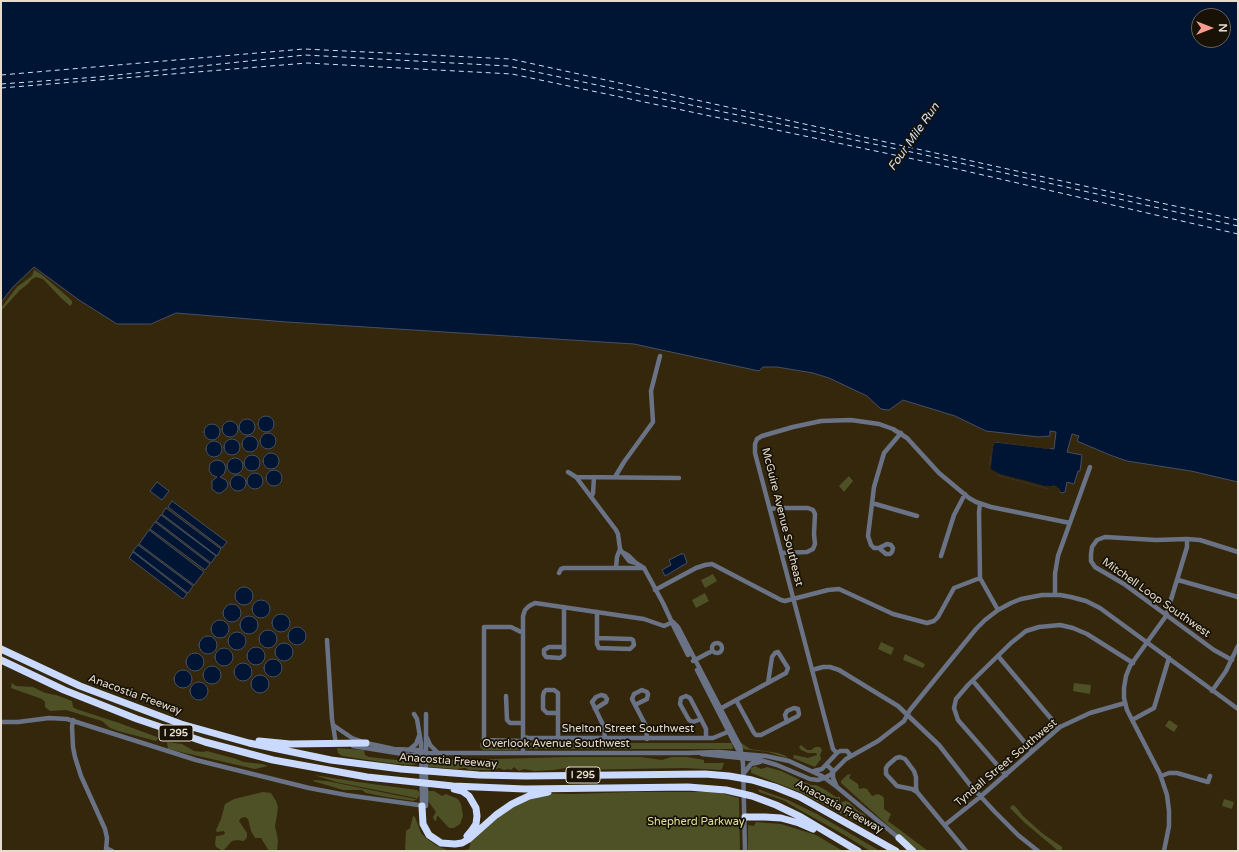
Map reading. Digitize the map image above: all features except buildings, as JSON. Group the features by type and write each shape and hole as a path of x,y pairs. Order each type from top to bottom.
{"highway":[{"name":"Anacostia Freeway","path":"1,649 80,686 158,715 209,732 284,751 349,762 432,772 514,776 705,774 752,780 800,797 896,851"},
{"name":"Anacostia Freeway","path":"1,660 59,688 103,706 125,719 170,736 197,744 387,782 432,786"},
{"path":"158,715 233,736 257,740 290,744 366,743"},
{"path":"424,806 429,828 435,835 443,839 455,841 463,838 471,832 476,824 477,810 474,802 469,796 458,790 432,786"},
{"name":"I 295","path":"432,786 513,789 713,788 752,796 774,804 795,814 858,851"},
{"path":"424,806 423,822 429,835 441,842 455,844 466,841 506,808 526,797 551,792 598,791 621,788"},
{"path":"745,817 770,817 793,821 823,833 858,851"},
{"path":"899,838 915,851"}],"street":[{"path":"615,477 653,422 650,399 660,356"},
{"name":"McGuire Avenue Southeast","path":"837,753 833,749 754,449 755,443 760,438 800,425 839,420 872,422 886,426 900,433 918,449 935,470 980,504 1070,523"},
{"path":"879,548 874,548 868,538 876,478 884,454 900,433"},
{"path":"1055,595 1057,562 1090,467"},
{"path":"568,472 576,477 616,530 620,549 617,557 616,568"},
{"path":"576,477 679,478"},
{"path":"591,497 593,493 594,477"},
{"path":"941,556 954,515 965,494"},
{"path":"872,503 917,516"},
{"path":"980,504 980,578 998,610"},
{"path":"770,509 808,508 813,510 815,514 815,544 813,549 809,551 781,552"},
{"name":"Mitchell Loop Southwest","path":"1232,660 1214,650 1124,584 1095,567 1091,561 1092,547 1097,540 1106,536 1156,540 1200,540 1238,552"},
{"path":"1164,851 1170,816 1167,795 1161,776 1132,720 1125,703 1124,683 1128,671 1133,663 1166,616 1178,580 1188,539"},
{"path":"620,549 629,561 644,568 673,622 678,627 693,661 730,731 740,746 744,774 745,851"},
{"path":"655,590 696,568 712,564 781,600 794,599 828,590 839,589 893,614 923,622 929,622 934,621 938,617 954,588 980,578"},
{"path":"560,573 561,568 644,568"},
{"path":"1178,580 1238,597"},
{"path":"824,778 830,775 841,762 890,732 904,721 907,714 976,629 988,617 998,610 1021,599 1037,596 1055,595 1079,599 1100,608 1238,709"},
{"path":"522,753 523,614 525,610 531,605 540,603 644,619 664,626 673,622"},
{"path":"564,607 564,647"},
{"path":"597,612 597,638 598,647 602,649 630,649 634,645 633,640 631,639 597,638"},
{"path":"1006,775 958,720 954,708 956,699 998,656 1026,631 1039,627 1060,625 1073,628 1087,634 1133,663"},
{"name":"Shelton Street Southwest","path":"523,633 511,627 484,627 484,740 527,738 715,738 730,731"},
{"path":"327,640 335,744 339,746 368,748 401,754 423,753"},
{"path":"1212,690 1232,660 1238,646"},
{"path":"693,661 712,651"},
{"path":"719,709 768,683 786,673 788,668 778,652 772,657 768,683"},
{"path":"998,656 1059,728"},
{"path":"1132,720 1154,708 1169,658"},
{"path":"812,670 823,667 830,667 839,670 898,706 939,745 980,797 1014,831 1038,851"},
{"path":"973,681 1032,751"},
{"path":"558,713 548,713 543,709 543,695 546,690 554,690 558,693 558,713 558,738"},
{"path":"506,696 506,717 510,722 522,723"},
{"path":"701,719 693,722 689,720 680,704 681,698 685,696 689,697 701,719 706,730 706,738"},
{"path":"736,700 756,735 761,736 787,722"},
{"name":"Tyndall Street Southwest","path":"945,826 1059,728 1090,713 1125,703"},
{"path":"635,705 646,726 647,739"},
{"path":"595,709 604,727 605,739"},
{"path":"1,722 18,722 51,718 73,720 153,747 217,765 324,791 424,806 423,753 417,719 414,714"},
{"path":"423,753 426,734 426,714"},
{"path":"73,720 73,747 75,757 105,829 107,838 106,850 112,851"},
{"path":"333,725 349,736 366,743 423,753"},
{"path":"409,750 417,743 420,734"},
{"path":"426,734 429,743 438,752"},
{"path":"812,771 821,770 837,753 844,750 847,751 850,756"},
{"name":"Overlook Avenue Southwest","path":"423,753 719,752 766,762 810,779 818,780 824,778"},
{"name":"Overlook Avenue Southwest","path":"742,756 766,756 783,759 812,771 837,787 899,838"},
{"path":"917,792 895,785 886,774 886,768 896,758 900,757 905,759 915,772 917,792 966,851"},
{"path":"744,774 751,764 766,762"},
{"path":"827,765 833,771 834,780 837,787"},
{"path":"1161,776 1177,773 1208,782 1210,776"}],"green space":[{"path":"34,270 41,274 69,298 72,301 72,304 70,306 43,279 36,277 20,290 1,311 1,308 17,287 32,276"},
{"path":"849,476 853,481 844,492 839,486"},
{"path":"713,574 717,581 705,588 701,580"},
{"path":"705,593 709,601 696,608 692,600"},
{"path":"881,642 894,648 891,655 878,649"},
{"path":"905,654 925,664 923,668 903,660"},
{"path":"12,683 16,686 33,687 45,693 56,695 72,701 73,707 76,709 119,723 157,737 158,739 156,741 118,731 110,728 102,721 66,710 50,711 45,707 45,702 42,699 11,688"},
{"path":"1074,683 1091,685 1090,694 1073,691"},
{"path":"1169,720 1178,726 1174,732 1165,726"},
{"path":"167,742 182,744 194,751 207,751 244,762 268,766 255,769 172,750 168,749"},
{"path":"740,742 750,749 778,753 786,756 787,758 768,752 743,749"},
{"path":"480,743 518,743 520,748 517,750 483,750 480,747"},
{"path":"525,743 732,743 733,749 527,749 525,748"},
{"path":"801,745 807,750 820,747 822,750 820,755 821,759 815,767 793,758 794,755 808,758 817,755 816,753 808,753 801,750 799,747"},
{"path":"337,748 364,750 365,755 369,757 415,762 417,764 410,765 388,763 342,756 338,753"},
{"path":"568,757 641,757 662,760 671,757 687,757 704,760 704,763 724,763 722,769 720,770 684,768 573,770 566,768 535,771 524,769 519,771 514,767 511,770 499,768 493,770 470,770 465,768 457,769 429,767 428,765 429,759 435,758 459,760"},
{"path":"755,766 761,769 767,767 781,771 811,785 816,785 836,797 840,797 840,803 845,801 849,802 858,811 864,814 867,819 863,818 862,820 855,821 800,792 751,773 751,768"},
{"path":"851,774 849,778 858,784 859,789 867,789 872,796 878,794 884,798 884,809 891,814 888,821 928,851 919,851 904,840 841,783 847,775"},
{"path":"314,775 417,790 419,792 419,796 417,799 414,801 366,793 362,790 343,790 313,781 327,781 416,799 336,782"},
{"path":"758,789 788,800 817,814 880,851 870,851 785,801 759,792"},
{"path":"428,791 434,791 442,796 446,794 458,799 461,804 463,816 460,824 454,828 449,828 438,816 436,821 434,820 433,817 436,812 428,801"},
{"path":"263,792 271,793 278,807 275,826 278,840 277,851 269,851 261,838 255,838 251,831 248,819 245,817 241,818 239,821 247,833 245,840 232,841 223,851 216,847 216,836 223,835 225,833 224,831 217,832 216,830 225,804 234,799"},
{"name":"Shepherd Parkway","path":"717,792 739,798 740,851 459,851 469,849 472,836 517,797 533,793 572,794"},
{"path":"1224,799 1234,802 1232,809 1222,806"},
{"path":"1012,805 1015,806 1023,816 1042,833 1062,847 1062,851 1058,851 1025,823 1010,808"},
{"path":"413,816 415,817 421,833 426,838 437,846 450,851 405,851 406,831 410,828"},
{"name":"Shepherd Parkway","path":"756,822 781,824 816,835 843,851 748,851 748,825 754,826"}],"water":[{"name":"Four Mile Run","path":"1,1 1238,1 1238,482 1191,471 1127,461 1077,441 1079,436 1072,434 1067,452 1082,455 1080,471 1078,471 1074,484 1067,482 1065,492 1061,493 1054,486 1046,488 998,475 989,470 993,444 996,442 1054,449 1056,432 1050,431 1050,436 1039,437 986,431 955,416 903,400 889,410 881,409 867,396 829,378 813,373 777,367 763,367 759,371 634,344 287,322 176,313 151,324 117,324 79,300 34,267 13,287 1,302"},
{"path":"266,416 272,418 274,424 272,430 266,432 260,430 258,424 260,418"},
{"path":"244,419 250,419 255,424 253,433 250,435 244,435 239,430 239,424"},
{"path":"227,421 233,421 238,426 236,435 233,437 227,437 222,432 222,426"},
{"path":"209,424 215,424 220,429 218,438 215,440 209,440 204,435 204,429"},
{"path":"268,433 274,435 276,441 274,447 268,449 262,447 260,441 262,435"},
{"path":"247,436 253,436 258,441 256,450 253,452 247,452 242,447 242,441"},
{"path":"229,439 235,439 240,444 238,453 235,455 229,455 224,450 224,444"},
{"path":"211,441 217,441 222,446 220,455 217,457 211,457 206,452 206,446"},
{"path":"271,453 277,455 279,461 277,467 271,469 265,467 263,461 265,455"},
{"path":"249,455 255,455 260,460 258,469 255,471 249,471 244,466 244,460"},
{"path":"232,458 238,458 243,463 241,472 238,474 232,474 227,469 227,463"},
{"path":"217,460 224,463 226,468 224,474 220,477 226,480 228,484 227,488 221,493 217,493 212,489 212,481 217,477 212,475 209,470 210,464"},
{"path":"271,470 277,470 282,475 280,484 277,486 271,486 266,481 266,475"},
{"path":"255,473 261,475 263,481 261,487 255,489 249,487 247,481 249,475"},
{"path":"235,475 241,475 246,480 244,489 241,491 235,491 230,486 230,480"},
{"path":"157,482 169,491 162,500 150,491"},
{"path":"172,501 227,542 222,548 168,507"},
{"path":"166,508 221,549 217,556 162,514"},
{"path":"161,515 216,556 211,563 156,521"},
{"path":"155,522 210,564 205,570 150,529"},
{"path":"149,530 204,572 194,585 139,544"},
{"path":"138,545 193,586 188,593 133,551"},
{"path":"133,552 187,594 183,599 129,558"},
{"path":"684,554 687,563 665,576 662,570 671,565 669,560"},
{"path":"244,587 250,590 253,596 250,602 244,605 238,602 235,596 238,590"},
{"path":"261,600 267,603 270,609 267,615 261,618 255,615 252,609 255,603"},
{"path":"232,604 238,607 241,613 238,619 232,622 226,619 223,613 226,607"},
{"path":"281,614 287,617 290,623 287,629 281,632 275,629 272,623 275,617"},
{"path":"249,616 255,619 258,625 255,631 249,634 243,631 240,625 243,619"},
{"path":"220,620 226,623 229,629 226,635 220,638 214,635 211,629 214,623"},
{"path":"297,627 303,630 306,636 303,642 297,645 291,642 288,636 291,630"},
{"path":"268,630 274,633 277,639 274,645 268,648 262,645 259,639 262,633"},
{"path":"237,632 243,635 246,641 243,647 237,650 231,647 228,641 231,635"},
{"path":"208,636 214,639 217,645 214,651 208,654 202,651 199,645 202,639"},
{"path":"284,643 290,646 293,652 290,658 284,661 278,658 275,652 278,646"},
{"path":"256,647 262,650 265,656 262,662 256,665 250,662 247,656 250,650"},
{"path":"224,648 230,651 233,657 230,663 224,666 218,663 215,657 218,651"},
{"path":"195,653 201,656 204,662 201,668 195,671 189,668 186,662 189,656"},
{"path":"273,659 279,662 282,668 279,674 273,677 267,674 264,668 267,662"},
{"path":"243,663 249,666 252,672 249,678 243,681 237,678 234,672 237,666"},
{"path":"212,666 218,669 221,675 218,681 212,684 206,681 203,675 206,669"},
{"path":"183,670 189,673 192,679 189,685 183,688 177,685 174,679 177,673"},
{"path":"260,675 266,678 269,684 266,690 260,693 254,690 251,684 254,678"},
{"path":"199,682 205,685 208,691 205,697 199,700 193,697 190,691 193,685"}],"pier":[{"path":"995,441 1050,447 1050,449 1047,449 996,442 993,447 991,469 1000,474 1045,486 1056,486 1060,489 1060,492 1055,488 1045,488 991,473 988,467 990,464 992,445"}],"ferry route":[{"path":"1,75 304,49 511,59 1238,220"},
{"path":"1,84 98,77 305,55 508,66 925,155 1238,226"},
{"path":"1,88 307,63 512,74 918,160 1238,234"}]}
